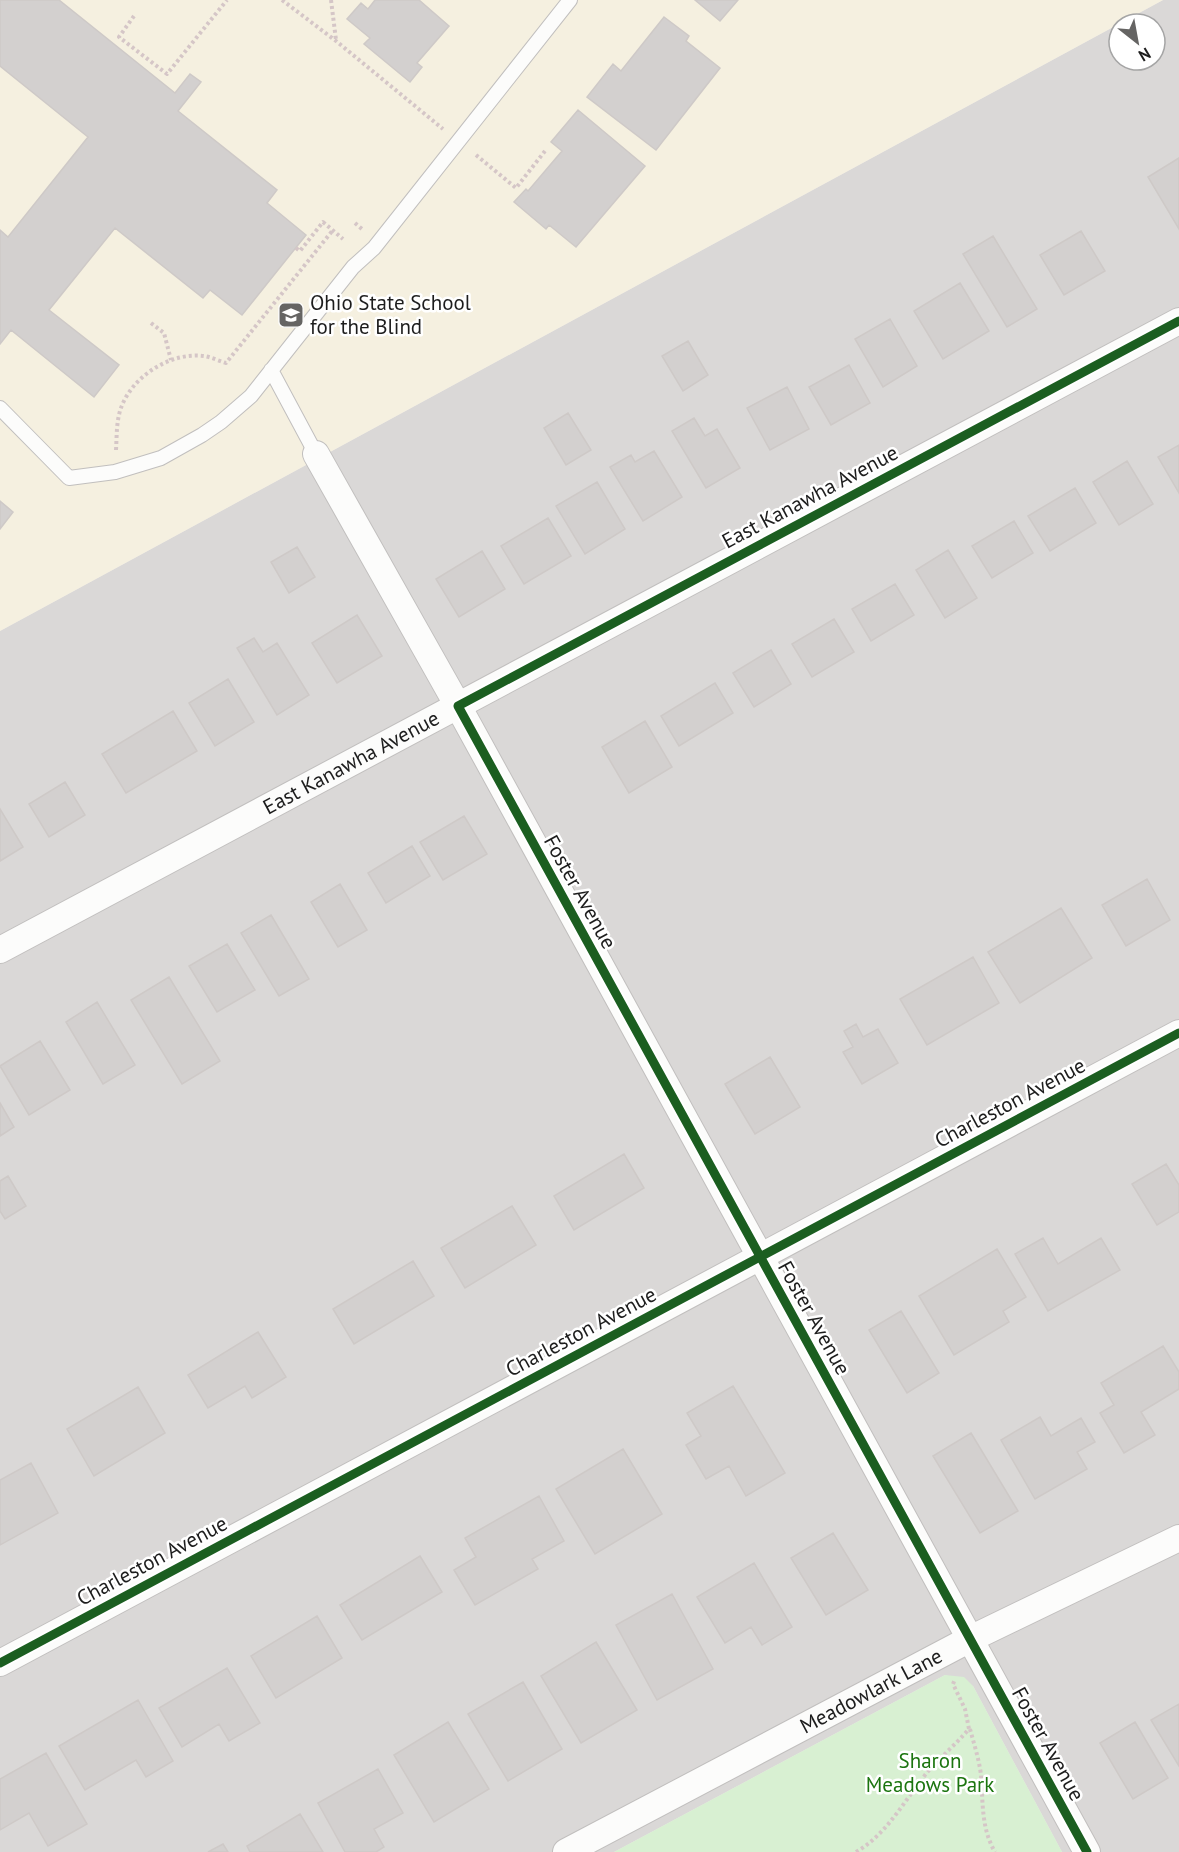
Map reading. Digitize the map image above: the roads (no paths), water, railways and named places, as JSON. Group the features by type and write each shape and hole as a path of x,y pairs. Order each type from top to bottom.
{"street":[{"name":"East Kanawha Avenue","path":"0,950 1179,321"},
{"name":"Foster Avenue","path":"316,454 458,706 1087,1852"},
{"name":"Charleston Avenue","path":"0,1663 1179,1033"},
{"name":"Meadowlark Lane","path":"566,1852 970,1639 1179,1538"}],"lane":[{"path":"0,408 69,478 94,476 134,467 161,458 202,435 251,396 353,267 374,248 570,0"},
{"path":"271,370 316,454"}],"place":[{"name":"Ohio State School for the Blind","path":"291,315"}],"park label":[{"name":"Sharon Meadows Park","path":"930,1773"}]}
